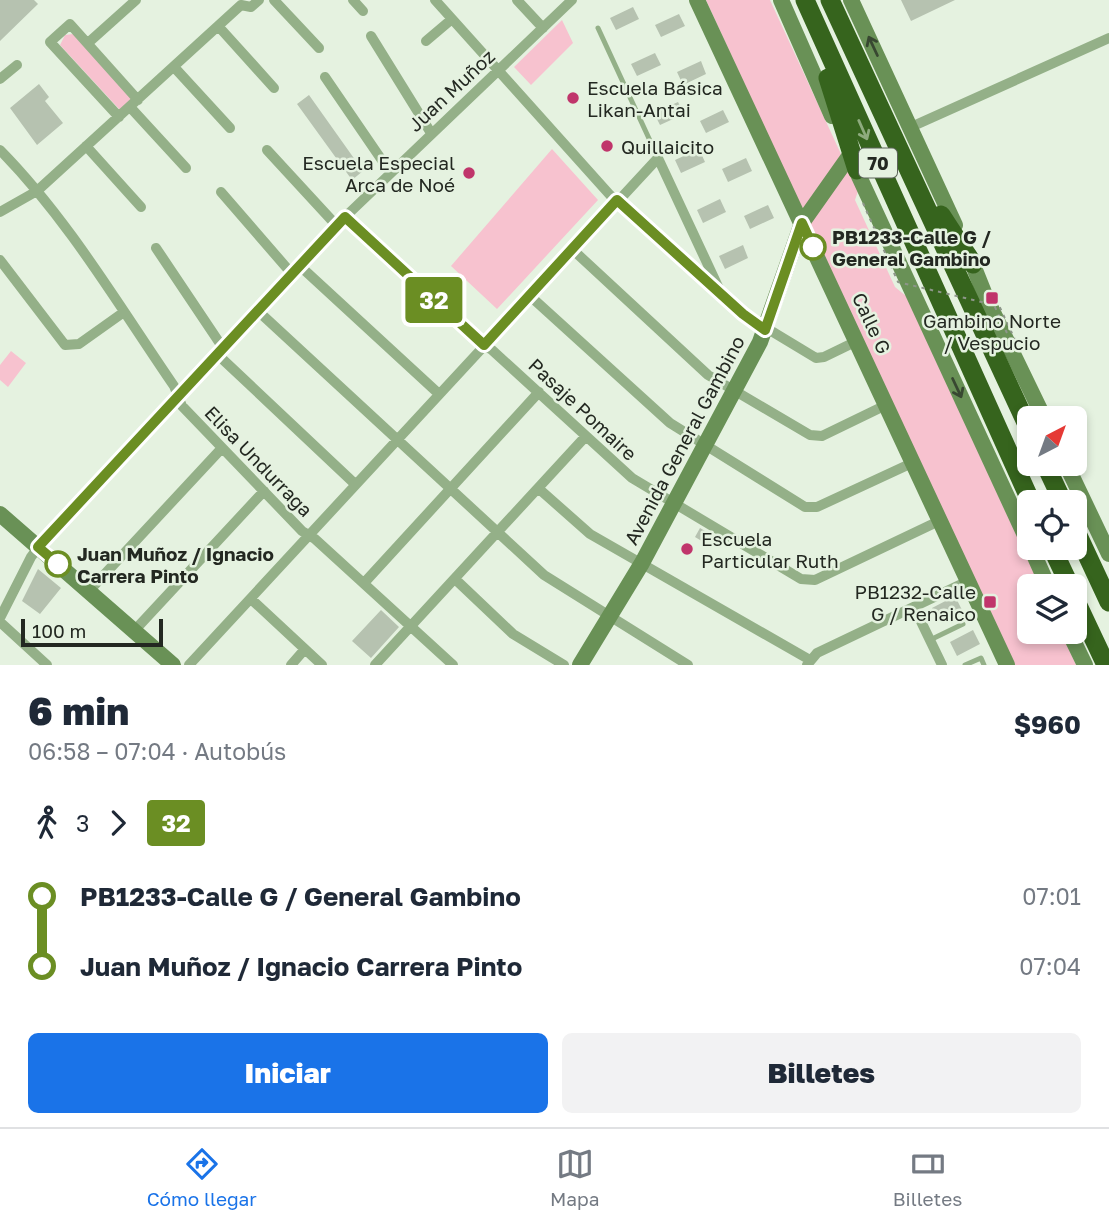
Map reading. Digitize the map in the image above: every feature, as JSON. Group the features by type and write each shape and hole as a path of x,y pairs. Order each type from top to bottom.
{"highway":[{"path":"805,0 853,162"},
{"name":"70","path":"805,0 1026,490"},
{"name":"70","path":"830,0 1018,406"},
{"path":"903,157 973,264"},
{"path":"1087,554 1109,601"},
{"path":"1087,625 1106,665"}],"main road":[{"name":"Calle G","path":"697,0 1007,665"},
{"path":"781,0 1017,518"},
{"path":"851,0 911,127 987,300 1038,406"},
{"name":"Avenida General Gambino","path":"580,665 642,563 765,330 802,223 853,162"},
{"path":"1072,476 1109,554"},
{"path":"0,514 173,665"},
{"path":"1075,644 1085,665"}],"street":[{"path":"88,43 136,0"},
{"path":"0,212 37,191 219,27 240,3 251,7 259,0"},
{"path":"274,0 319,48"},
{"path":"354,0 363,11"},
{"path":"435,0 617,200 765,330 820,358 857,341"},
{"path":"517,0 543,28"},
{"name":"Juan Muñoz","path":"0,620 38,547 345,217 572,0"},
{"path":"426,41 452,19"},
{"path":"119,117 50,42 70,24 186,167"},
{"path":"219,27 274,88"},
{"path":"371,36 431,133"},
{"path":"911,127 1109,38"},
{"path":"0,79 17,65"},
{"path":"174,67 230,128"},
{"path":"325,77 390,172"},
{"path":"86,146 141,207"},
{"name":"Elisa Undurraga","path":"0,150 37,191 124,312 182,406 309,535 453,665"},
{"path":"267,150 337,226"},
{"path":"189,665 657,159 722,295"},
{"path":"221,192 296,270 439,394"},
{"name":"Pasaje Pomaire","path":"345,217 632,478 808,582 939,521"},
{"path":"156,248 220,351 355,484"},
{"path":"572,249 698,367 815,437 886,405"},
{"path":"0,260 65,345 76,346 124,312"},
{"path":"529,295 662,416 811,509 912,463"},
{"path":"258,311 555,583 688,665"},
{"path":"364,583 539,393"},
{"path":"375,665 586,436"},
{"path":"89,592 222,448"},
{"path":"538,488 590,534 810,663 817,653 968,581"},
{"path":"134,631 264,491"},
{"path":"454,579 513,634 564,665"},
{"path":"251,598 322,665"},
{"path":"914,607 942,665"},
{"path":"0,620 47,665"},
{"path":"291,665 305,649"}],"lane":[{"path":"598,28 657,159"},
{"path":"930,640 963,624"},
{"path":"965,665 981,658 984,665"}],"path":[{"path":"863,203 898,282 994,305 1013,346 1017,344 995,297"}],"shaded area":[{"path":"706,0 770,0 858,191 855,200 895,287 906,296 1017,536 1017,560 1028,560 1034,574 1017,574 1017,644 1066,644 1076,665 1010,665"},
{"path":"562,20 573,43 531,85 514,67"},
{"path":"73,34 132,99 120,110 60,45 65,35"},
{"path":"552,149 598,200 497,309 451,266"},
{"path":"11,351 26,363 8,387 0,380 0,365"}],"building":[{"path":"0,0 34,0 38,4 0,41"},
{"path":"901,0 955,0 911,21"},
{"path":"633,7 639,19 616,30 610,18"},
{"path":"679,14 685,26 661,37 655,25"},
{"path":"655,53 661,65 637,76 631,64"},
{"path":"701,61 706,74 683,85 677,72"},
{"path":"39,84 49,97 45,101 63,123 37,145 10,108"},
{"path":"309,95 363,171 352,180 297,104"},
{"path":"678,102 684,114 660,125 654,113"},
{"path":"723,110 729,122 706,133 700,121"},
{"path":"699,149 705,162 681,173 675,160"},
{"path":"746,158 752,171 728,182 722,169"},
{"path":"720,199 726,212 703,223 697,210"},
{"path":"768,205 774,218 750,229 744,216"},
{"path":"743,245 748,258 725,269 719,256"},
{"path":"700,528 715,537 710,546 695,537"},
{"path":"38,569 61,588 40,614 22,601"},
{"path":"955,596 962,610 939,622 932,608"},
{"path":"381,610 399,627 371,658 352,641"},
{"path":"973,630 980,644 957,656 950,642"}],"bus line":[{"name":"32","path":"58,564 38,547 46,537 345,217 484,345 617,200 743,314 765,330 802,223 813,247"}],"place":[{"name":"Escuela Básica Likan-Antai","path":"573,98"},
{"name":"Quillaicito","path":"607,146"},
{"name":"Escuela Especial Arca de Noé","path":"469,173"},
{"name":"PB1233-Calle G / General Gambino","path":"813,247"},
{"name":"Gambino Norte / Vespucio","path":"992,298"},
{"name":"Escuela Particular Ruth","path":"687,549"},
{"name":"Juan Muñoz / Ignacio Carrera Pinto","path":"58,564"},
{"name":"PB1232-Calle G / Renaico","path":"990,602"}]}
